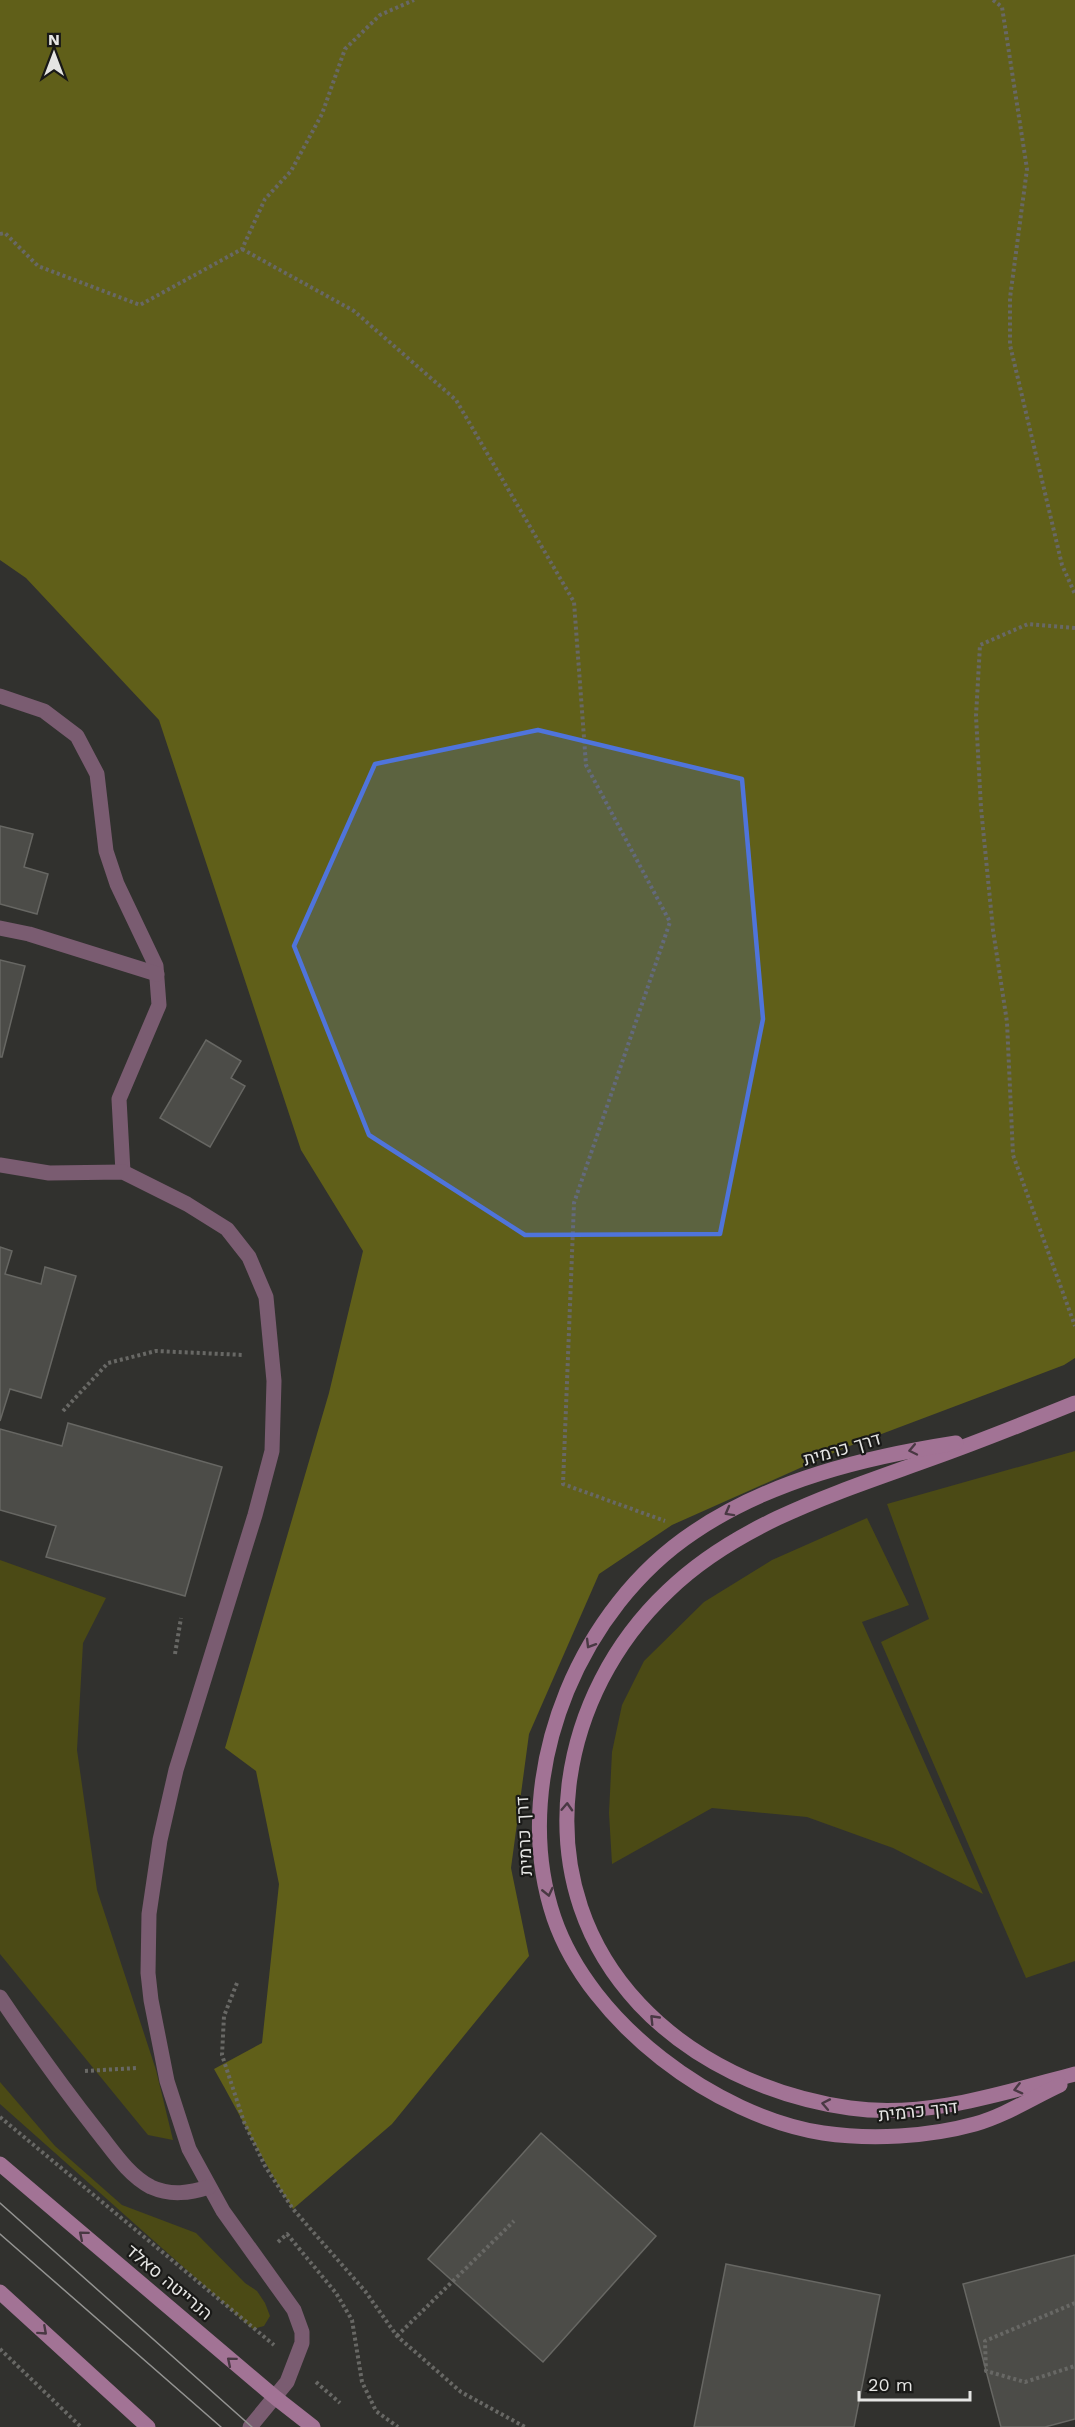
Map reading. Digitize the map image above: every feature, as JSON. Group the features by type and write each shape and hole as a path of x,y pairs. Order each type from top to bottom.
{"street":[{"path":"0,696 44,711 77,736 97,774 109,862 156,966 159,1005 119,1099 123,1172"},
{"path":"0,928 30,934 157,974"},
{"path":"0,1165 49,1173 123,1172 187,1204 226,1229 249,1257 266,1297 274,1381 272,1451 255,1515 176,1770 160,1840 149,1914 148,1973 167,2081 189,2149 209,2187 294,2310 302,2332 302,2343 295,2364 276,2398 250,2427"},
{"name":"דרך כרמית","path":"1075,1403 992,1437 796,1510 745,1535 715,1554 668,1591 618,1652 598,1684 581,1727 572,1761 567,1809 568,1852 575,1893 587,1927 604,1960 659,2024 687,2048 715,2066 751,2082 798,2098 842,2107 899,2111 968,2101 1075,2076"},
{"name":"דרך כרמית","path":"992,1437 848,1464 747,1503 694,1532 665,1554 629,1591 603,1623 578,1664 561,1706 545,1758 539,1807 541,1862 554,1919 578,1967 612,2012 641,2042 678,2072 721,2098 767,2119 824,2133 875,2136 929,2133 976,2124 1075,2076"},
{"path":"0,1997 52,2074 127,2168 149,2186 165,2192 190,2193 209,2187"},
{"name":"הנרייטה סאלד","path":"0,2164 313,2427"},
{"path":"0,2292 148,2427"}],"path":[{"path":"0,234 5,233 38,266 140,305 242,249 265,199 291,171 322,114 345,49 380,15 414,0"},
{"path":"993,0 1002,7 1027,169 1010,298 1010,345 1062,565 1075,594"},
{"path":"242,249 354,311 456,400 574,602 586,765 670,922 574,1203 563,1484 694,1532"},
{"path":"1075,628 1028,624 980,645 976,716 981,808 993,930 1007,1022 1013,1155 1075,1326"},
{"path":"63,1411 108,1363 156,1352 272,1354"},
{"path":"175,1654 181,1618"},
{"path":"237,1983 224,2016 222,2055 244,2122 265,2166 293,2209 365,2291 397,2336 461,2392 525,2427"},
{"path":"52,2074 129,2067 147,2069"},
{"path":"0,2117 340,2403"},
{"path":"397,2336 514,2221"},
{"path":"276,2243 287,2234 336,2293 352,2320 362,2382 376,2411 398,2427"},
{"path":"1075,2303 986,2341 986,2371 1025,2382 1075,2366"},
{"path":"0,2349 81,2427"}],"highlighted area":[{"path":"538,730 742,779 763,1019 720,1234 525,1235 369,1135 294,946 375,764"}],"shaded area":[{"path":"0,0 1075,0 1075,1358 1064,1365 847,1447 672,1525 599,1574 529,1734 511,1868 529,1956 392,2124 293,2209 214,2069 262,2043 279,1884 256,1771 225,1748 329,1393 363,1251 301,1150 159,720 26,578 0,560"},
{"path":"1075,1451 1075,1961 1026,1978 881,1642 929,1619 887,1504"},
{"path":"867,1518 909,1605 862,1622 983,1894 893,1848 807,1817 712,1808 612,1864 609,1813 612,1752 622,1705 644,1661 704,1602 772,1560"},
{"path":"0,1560 106,1598 83,1643 77,1750 97,1890 156,2070 173,2140 148,2135 0,1954"},
{"path":"0,2082 55,2146 122,2205 196,2233 245,2283 257,2291 270,2316 264,2326 253,2329 0,2104"}],"building":[{"path":"0,826 33,834 24,867 48,874 37,914 0,904"},
{"path":"0,960 25,966 2,1057 0,1057"},
{"path":"206,1040 241,1061 231,1078 245,1086 210,1147 160,1118"},
{"path":"0,1247 12,1251 5,1274 41,1284 45,1267 76,1276 41,1398 10,1389 0,1421"},
{"path":"68,1423 222,1467 185,1596 46,1557 56,1526 0,1510 0,1429 62,1446"},
{"path":"541,2133 656,2236 543,2362 428,2259"},
{"path":"1075,2255 1075,2419 1045,2427 1001,2427 963,2284"},
{"path":"726,2264 880,2295 854,2427 694,2427"}],"tram line":[{"path":"0,2203 252,2427"},
{"path":"0,2234 221,2427"}]}
